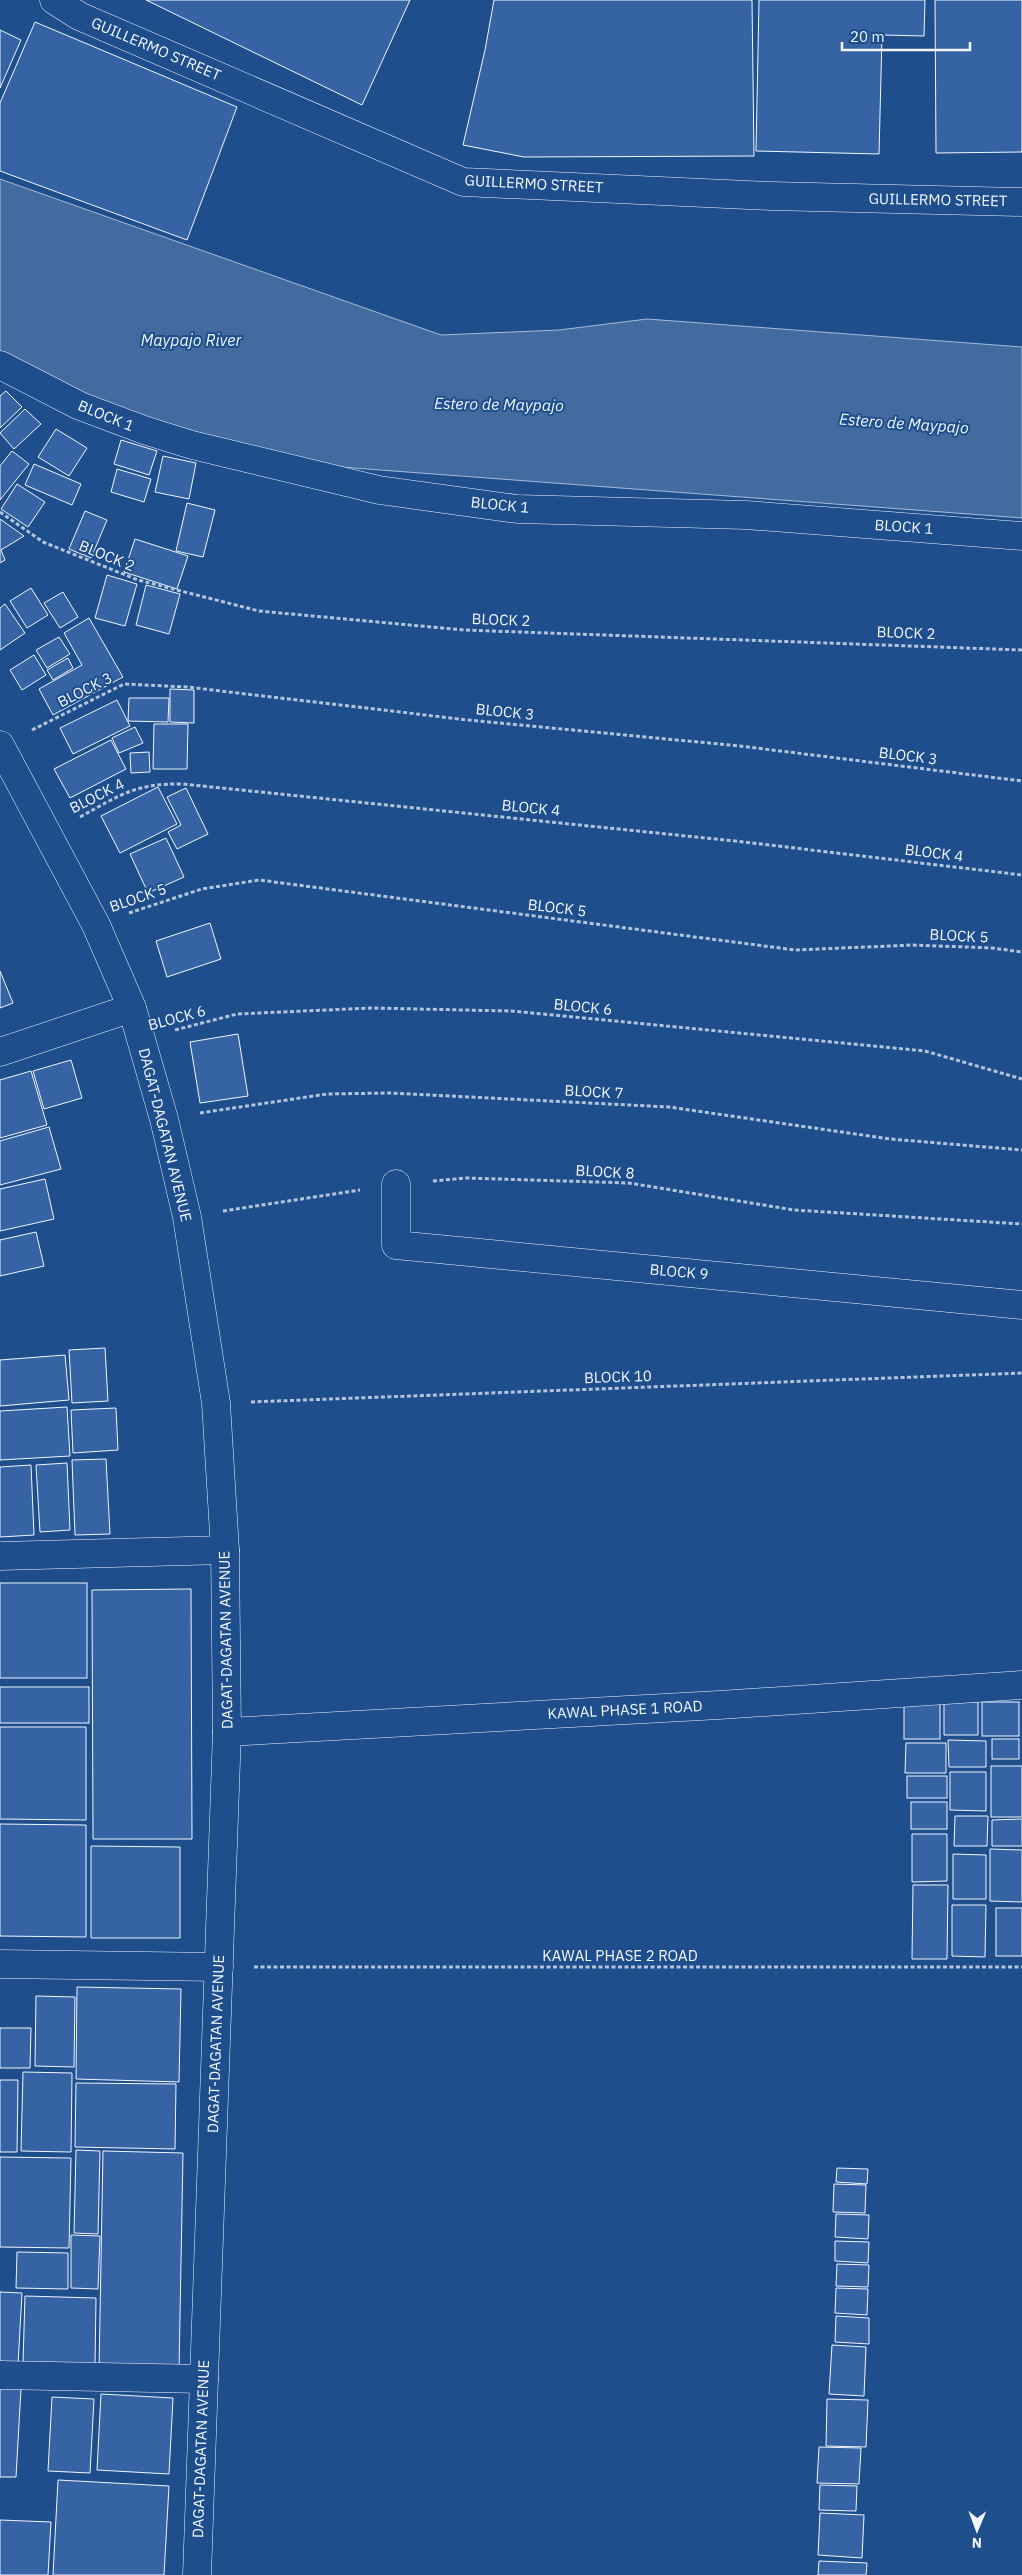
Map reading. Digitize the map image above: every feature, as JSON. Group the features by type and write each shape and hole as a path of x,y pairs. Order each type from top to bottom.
{"street":[{"name":"GUILLERMO STREET","path":"54,0 79,16 462,182 771,196 1022,202"},
{"name":"BLOCK 1","path":"0,365 80,406 135,427 192,444 379,490 516,509 746,516 1022,536"},
{"name":"DAGAT-DAGATAN AVENUE","path":"0,746 49,834 96,925 132,1008 164,1119 187,1216 216,1403 225,1550 227,1732 197,2575"},
{"path":"0,1052 132,1008"},
{"name":"BLOCK 9","path":"396,1184 396,1245 1022,1305"},
{"path":"0,1556 225,1550"},
{"name":"KAWAL PHASE 1 ROAD","path":"227,1732 719,1705 1022,1685"},
{"path":"0,1964 219,1967"},
{"path":"0,2375 204,2378"}],"path":[{"name":"BLOCK 2","path":"0,512 43,542 138,580 259,610 464,630 1022,650"},
{"name":"BLOCK 3","path":"0,746 124,684 187,688 468,720 740,746 1022,781"},
{"name":"BLOCK 4","path":"49,834 125,792 156,784 183,784 744,842 1022,876"},
{"name":"BLOCK 5","path":"96,925 202,888 259,880 795,950 913,945 992,948 1022,952"},
{"name":"BLOCK 6","path":"140,1039 237,1014 371,1008 510,1011 926,1051 1022,1079"},
{"name":"BLOCK 7","path":"164,1119 327,1094 390,1093 669,1107 890,1139 1022,1150"},
{"name":"BLOCK 8","path":"187,1216 396,1184 466,1178 629,1183 794,1210 1022,1224"},
{"name":"BLOCK 10","path":"216,1403 1022,1373"},
{"name":"KAWAL PHASE 2 ROAD","path":"219,1967 1022,1967"}],"water":[{"name":"Maypajo River","path":"0,179 441,335 559,330 647,319 1022,347 1022,518 340,467 167,426 50,380 0,357"}],"building":[{"path":"146,0 410,0 362,105"},
{"path":"494,0 752,0 754,156 524,157 463,145 485,50"},
{"path":"759,0 925,0 924,36 882,35 879,154 756,151"},
{"path":"935,0 1022,0 1022,152 936,153"},
{"path":"35,22 237,107 187,240 0,171 0,103"},
{"path":"0,30 21,40 0,88"},
{"path":"6,391 22,407 0,428 0,396"},
{"path":"25,409 41,424 14,449 0,433"},
{"path":"56,429 87,448 69,476 38,457"},
{"path":"121,440 157,451 149,475 114,464"},
{"path":"12,451 29,464 0,500 0,466"},
{"path":"163,456 196,463 189,499 155,492"},
{"path":"34,464 81,484 72,505 25,485"},
{"path":"117,469 151,479 144,502 111,492"},
{"path":"17,484 45,502 28,527 1,509"},
{"path":"187,503 215,510 203,557 176,551"},
{"path":"85,511 107,520 91,558 69,549"},
{"path":"0,519 24,536 1,550 5,560 0,563"},
{"path":"135,539 188,556 177,589 124,572"},
{"path":"107,575 137,584 125,626 95,618"},
{"path":"146,585 180,594 169,634 136,625"},
{"path":"31,588 48,615 27,628 10,601"},
{"path":"63,592 78,617 60,628 44,603"},
{"path":"5,604 25,633 0,650 0,608"},
{"path":"89,618 123,677 53,715 39,689 82,665 64,633"},
{"path":"59,637 70,654 47,668 36,650"},
{"path":"34,655 46,675 22,690 10,670"},
{"path":"68,658 73,668 53,680 47,670"},
{"path":"170,689 194,690 194,723 170,722"},
{"path":"129,698 169,698 168,722 128,721"},
{"path":"117,700 130,726 73,754 60,728"},
{"path":"154,724 188,724 187,769 153,769"},
{"path":"135,727 143,743 119,753 112,738"},
{"path":"111,740 126,769 70,798 54,769"},
{"path":"149,752 150,772 131,773 130,753"},
{"path":"158,787 177,824 120,853 101,816"},
{"path":"186,788 208,834 177,849 168,832 181,825 167,797"},
{"path":"166,838 184,877 148,893 130,854"},
{"path":"210,923 221,959 167,977 156,941"},
{"path":"0,971 13,1003 0,1008"},
{"path":"238,1034 248,1096 200,1103 190,1042"},
{"path":"71,1060 82,1098 44,1109 33,1071"},
{"path":"31,1071 47,1125 0,1138 0,1080"},
{"path":"49,1127 61,1169 0,1185 0,1141"},
{"path":"45,1179 54,1219 0,1231 0,1189"},
{"path":"36,1232 44,1266 0,1276 0,1240"},
{"path":"105,1348 108,1401 72,1403 69,1350"},
{"path":"65,1355 69,1400 0,1406 0,1360"},
{"path":"67,1407 70,1456 0,1460 0,1411"},
{"path":"116,1408 118,1450 73,1453 71,1410"},
{"path":"106,1459 110,1534 75,1535 72,1460"},
{"path":"67,1463 70,1530 40,1532 36,1465"},
{"path":"31,1465 34,1535 0,1537 0,1467"},
{"path":"0,1583 87,1583 87,1678 0,1678"},
{"path":"191,1589 192,1839 93,1839 92,1590"},
{"path":"0,1687 89,1687 89,1723 0,1723"},
{"path":"944,1701 978,1702 978,1735 944,1735"},
{"path":"982,1702 1019,1702 1019,1736 982,1736"},
{"path":"904,1703 940,1703 940,1739 904,1739"},
{"path":"0,1727 86,1727 86,1820 0,1819"},
{"path":"992,1739 1019,1739 1019,1759 992,1759"},
{"path":"948,1740 986,1741 986,1767 949,1767"},
{"path":"906,1743 946,1743 946,1773 905,1773"},
{"path":"991,1766 1022,1766 1022,1817 991,1817"},
{"path":"950,1772 986,1772 986,1811 950,1810"},
{"path":"907,1776 947,1776 947,1798 907,1798"},
{"path":"911,1802 947,1802 947,1829 911,1829"},
{"path":"955,1816 988,1816 987,1846 954,1846"},
{"path":"1022,1819 1022,1846 992,1846 992,1820"},
{"path":"0,1824 86,1825 86,1937 0,1936"},
{"path":"912,1834 947,1834 947,1881 912,1882"},
{"path":"91,1846 180,1847 180,1938 91,1938"},
{"path":"990,1849 1022,1850 1022,1902 990,1901"},
{"path":"953,1854 986,1855 986,1899 953,1899"},
{"path":"913,1885 948,1885 947,1959 912,1959"},
{"path":"952,1905 986,1905 985,1957 952,1956"},
{"path":"996,1908 1022,1908 1022,1956 996,1956"},
{"path":"77,1987 181,1989 179,2082 76,2079"},
{"path":"36,1996 75,1997 74,2067 35,2066"},
{"path":"0,2028 31,2028 30,2068 0,2068"},
{"path":"23,2072 72,2073 71,2152 21,2151"},
{"path":"0,2080 18,2080 17,2152 0,2152"},
{"path":"76,2083 176,2084 175,2149 75,2147"},
{"path":"76,2150 100,2151 98,2234 74,2233"},
{"path":"103,2151 183,2153 179,2372 99,2370"},
{"path":"0,2157 71,2158 69,2248 0,2247"},
{"path":"837,2168 868,2169 867,2184 836,2182"},
{"path":"834,2184 866,2185 865,2213 833,2212"},
{"path":"836,2214 869,2215 868,2239 835,2237"},
{"path":"71,2235 100,2236 98,2289 71,2288"},
{"path":"835,2241 869,2242 868,2263 835,2261"},
{"path":"17,2252 68,2253 68,2289 16,2288"},
{"path":"837,2264 869,2265 868,2287 836,2286"},
{"path":"836,2288 868,2289 867,2315 835,2313"},
{"path":"0,2292 22,2293 18,2365 0,2364"},
{"path":"25,2296 96,2298 95,2365 23,2363"},
{"path":"836,2316 869,2318 869,2344 835,2342"},
{"path":"832,2345 866,2347 864,2396 829,2394"},
{"path":"0,2388 21,2389 16,2477 0,2477"},
{"path":"101,2394 173,2398 169,2474 97,2470"},
{"path":"52,2397 94,2399 90,2473 48,2471"},
{"path":"827,2399 868,2400 866,2447 826,2446"},
{"path":"819,2447 861,2448 859,2484 817,2483"},
{"path":"58,2480 169,2486 164,2575 53,2575"},
{"path":"820,2485 857,2486 856,2511 819,2510"},
{"path":"820,2513 864,2515 862,2558 818,2555"},
{"path":"0,2520 51,2522 48,2575 0,2575"},
{"path":"819,2561 867,2563 866,2575 818,2575"}],"water label":[{"name":"Estero de Maypajo","path":"499,404"},
{"name":"Estero de Maypajo","path":"904,423"}]}
